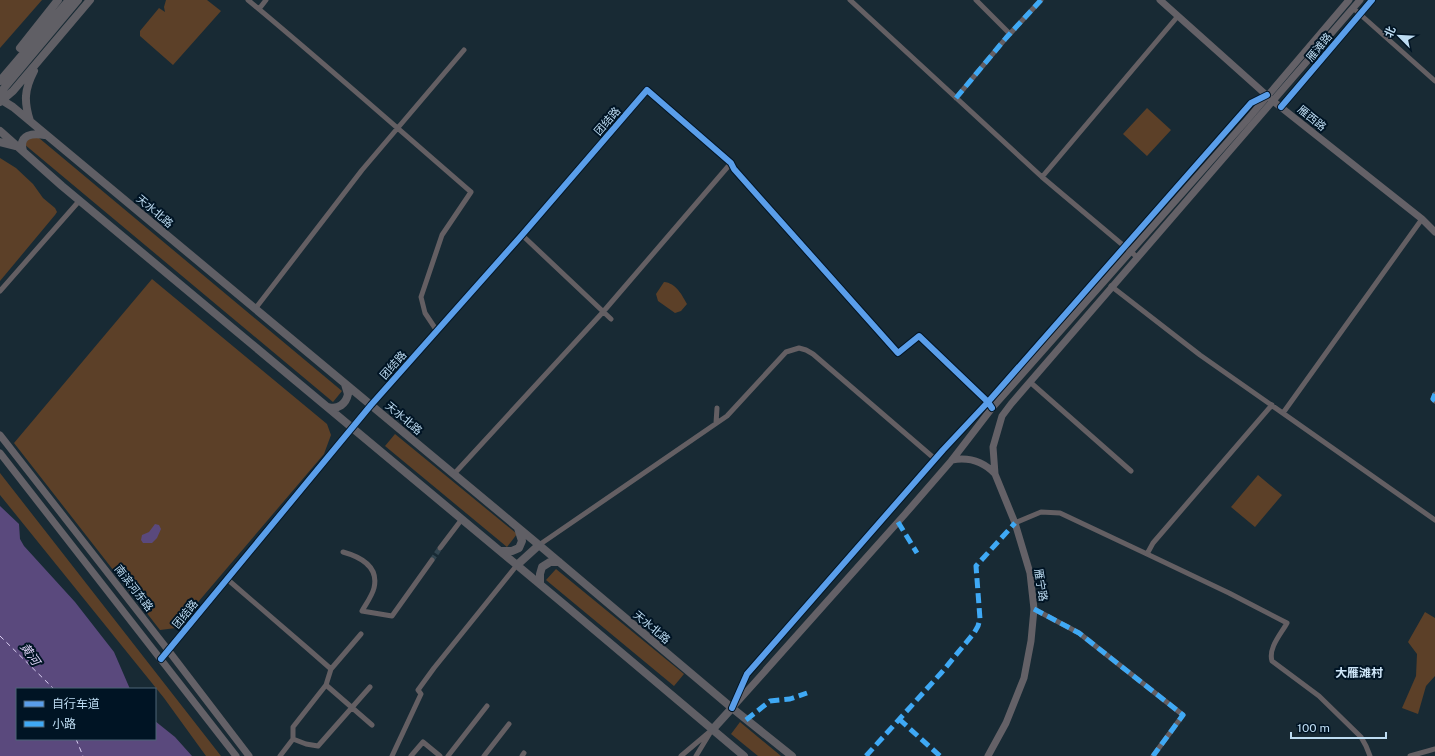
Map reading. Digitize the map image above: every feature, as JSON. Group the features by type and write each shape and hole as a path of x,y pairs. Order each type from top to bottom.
{"main road":[{"path":"0,75 56,0"},
{"path":"0,81 69,0"},
{"path":"0,98 78,0"},
{"path":"0,98 13,92 90,0"},
{"name":"雁西路","path":"1160,0 1273,101 1422,219 1435,232"},
{"name":"雁滩路","path":"1002,416 1112,286 1134,254 1267,95 1349,0"},
{"name":"雁滩路","path":"732,708 952,460 990,405 1134,254 1273,101 1360,0"},
{"path":"31,122 26,109 25,97 28,85 39,62"},
{"name":"团结路","path":"161,659 371,405 522,236 647,90"},
{"name":"天水北路","path":"0,98 13,107 454,474 732,708 792,756"},
{"path":"0,131 80,200 744,756"},
{"path":"21,149 23,141 28,135 34,133 46,135"},
{"path":"0,142 21,149"},
{"path":"327,406 334,408 344,403 348,394 345,384"},
{"name":"雁宁路","path":"988,756 1006,723 1024,678 1031,641 1034,609 1030,573 1014,523 995,474 993,447 1002,416"},
{"name":"南滨河东路","path":"0,435 249,756"},
{"name":"南滨河东路","path":"0,453 236,756"},
{"path":"952,460 964,459 976,461 986,466 995,474"},
{"path":"501,551 512,552 519,548 522,541 518,528"},
{"path":"517,565 539,545"},
{"path":"540,584 542,567 550,562 559,562"},
{"path":"713,729 732,708"}],"street":[{"path":"248,0 339,76 471,192 442,235 421,297 425,314 437,331"},
{"path":"259,9 266,0"},
{"path":"850,0 1042,177 1134,254"},
{"path":"976,0 1010,34"},
{"path":"956,98 1041,0"},
{"name":"雁滩路","path":"1281,107 1372,0"},
{"path":"1353,8 1435,81"},
{"path":"1042,177 1178,16"},
{"path":"255,309 357,176 464,50"},
{"path":"647,90 731,163 734,169 898,353 920,336 990,405"},
{"path":"732,708 747,674 935,459 990,405 1251,103 1267,95"},
{"path":"454,474 603,312 731,163"},
{"path":"0,292 80,200"},
{"path":"1283,413 1422,219"},
{"path":"522,236 610,318"},
{"path":"1112,286 1200,355 1435,520"},
{"path":"539,545 727,416 782,355 799,348 813,354 935,459"},
{"path":"1030,382 1131,470"},
{"path":"1435,394 1433,399 1435,401"},
{"path":"1147,554 1153,542 1272,405"},
{"path":"716,423 718,408"},
{"path":"1014,523 1041,512 1060,513 1228,593 1287,623 1271,650 1270,656 1272,661 1319,696 1361,737 1370,756"},
{"path":"440,548 462,519"},
{"path":"343,552 362,559 371,567 375,579 373,590 362,611 392,616 432,560"},
{"path":"392,756 421,694 418,690 517,565"},
{"path":"226,580 331,669"},
{"path":"1034,609 1080,633 1183,715 1152,756"},
{"path":"280,756 293,739 293,727 326,685 331,669 361,634"},
{"path":"326,685 372,725"},
{"path":"293,739 306,744 318,746 370,687"},
{"path":"448,756 487,706"},
{"path":"484,756 509,724"},
{"path":"681,756 713,729"},
{"path":"696,756 713,729"},
{"path":"411,756 422,742 440,756"},
{"path":"1410,756 1435,749"}],"shaded area":[{"path":"0,0 42,0 0,48"},
{"path":"166,0 207,0 221,11 173,65 140,36 140,31 159,8 165,12 164,7"},
{"path":"1147,108 1171,130 1147,156 1123,134"},
{"path":"33,133 342,391 333,402 24,144"},
{"path":"0,158 16,168 33,184 43,198 55,208 57,212 0,281"},
{"path":"152,279 327,424 331,435 324,454 176,628 160,630 14,443"},
{"path":"664,282 675,287 683,297 687,304 681,311 675,313 658,301 656,294"},
{"path":"395,434 517,534 507,547 385,446"},
{"path":"0,473 221,756 206,756 164,698 0,495"},
{"path":"1258,475 1282,495 1255,527 1231,507"},
{"path":"556,569 684,674 674,686 546,580"},
{"path":"1425,612 1435,618 1435,676 1426,686 1418,714 1402,708 1416,676 1417,654 1408,642"},
{"path":"740,722 781,756 758,756 731,734"}],"water":[{"name":"黄河","path":"0,506 19,524 20,539 24,546 75,602 114,652 130,688 16,688 16,740 156,740 156,722 175,737 192,756 0,756"},
{"path":"155,524 159,525 161,529 157,538 152,543 143,543 141,540 142,535 149,532"}],"ferry route":[{"path":"0,636 53,688"},
{"path":"76,740 83,756"}],"tunnel":[{"path":"432,560 440,548"}],"marked path":[{"path":"956,98 1006,38 1041,0"},
{"path":"1435,394 1433,399 1435,401"},
{"path":"898,522 917,553"},
{"path":"866,756 942,672 974,633 980,619 976,566 1015,523"},
{"path":"1034,609 1079,633 1183,715 1153,756"},
{"path":"746,720 770,701 790,699 807,693"},
{"path":"899,719 940,756"}],"cycle path":[{"path":"1281,107 1372,0"},
{"path":"161,659 371,405 522,235 647,90 731,163 734,169 898,353 919,336 988,402 992,408"},
{"path":"732,708 747,674 943,450 988,402 1251,103 1267,95"}],"district":[{"name":"大雁滩村","path":"1359,673"}]}
